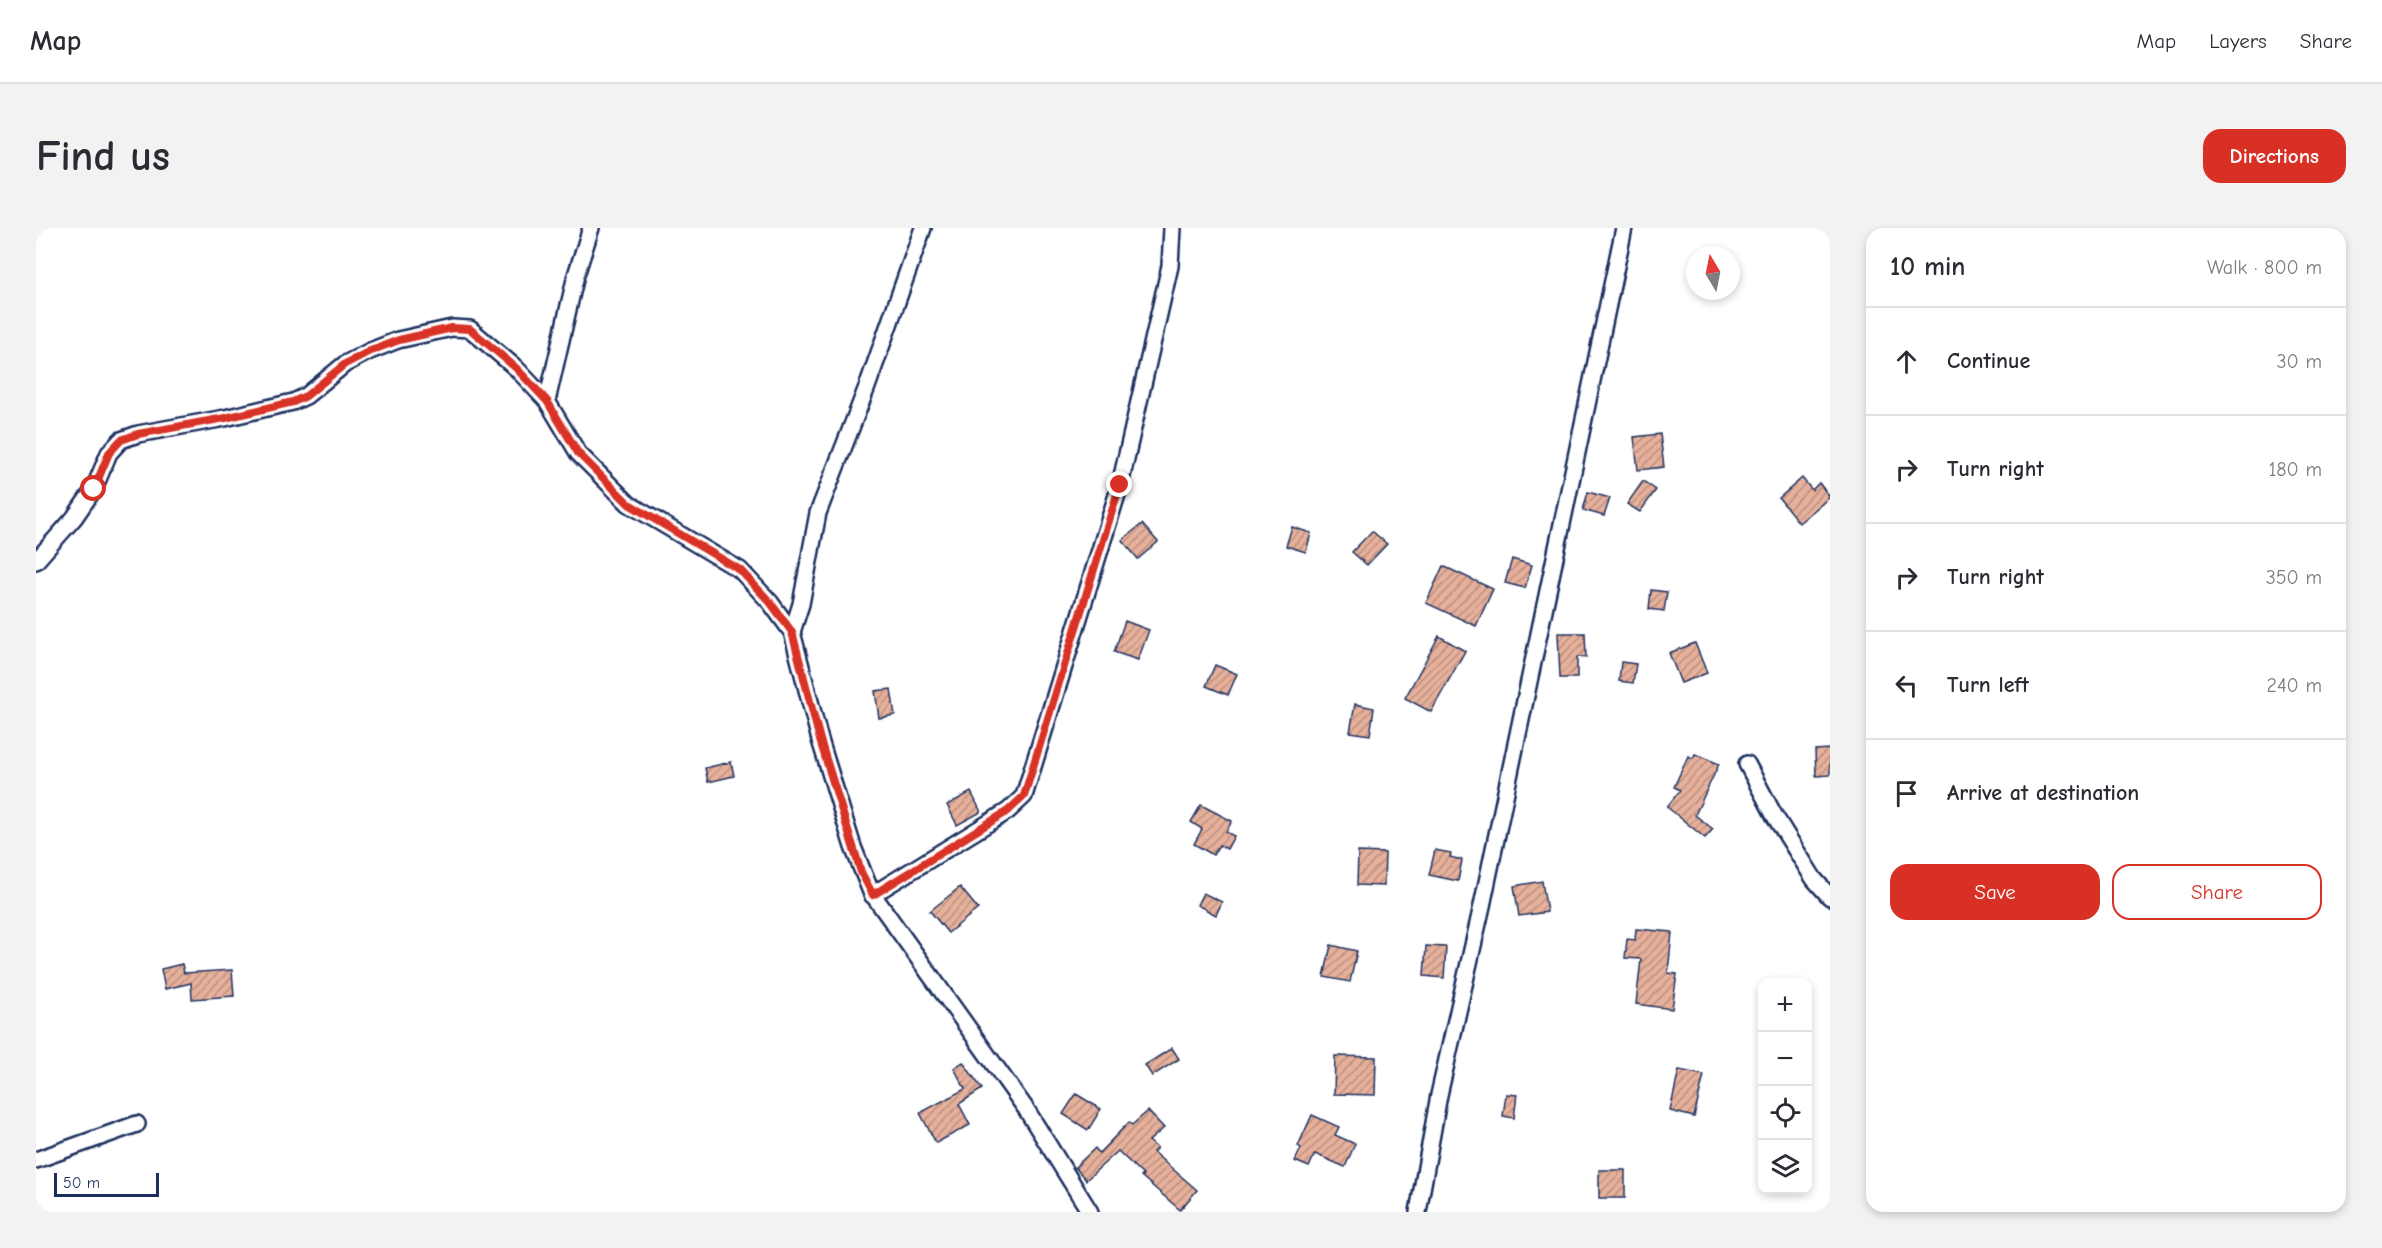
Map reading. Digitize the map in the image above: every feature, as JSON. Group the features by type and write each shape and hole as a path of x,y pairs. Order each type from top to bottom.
{"street":[{"path":"547,401 576,275 591,228"},
{"path":"792,632 801,604 818,513 867,387 923,228"},
{"path":"873,895 1008,811 1024,796 1120,485 1170,266 1172,228"},
{"path":"1418,1212 1439,1095 1482,906 1623,228"},
{"path":"36,561 74,518 94,489 109,453 121,440 138,434 225,418 293,402 306,396 345,364 399,340 452,328 470,329 516,368 547,401 578,453 629,504 740,570 770,602 792,632 823,751 856,855 873,895 1026,1109 1090,1212"},
{"path":"1747,764 1774,815 1814,879 1830,897"},
{"path":"36,1160 137,1124"}],"building":[{"path":"1660,434 1664,467 1638,470 1634,437"},
{"path":"1802,478 1812,490 1819,483 1830,497 1799,523 1779,498"},
{"path":"1643,481 1656,490 1640,512 1627,504"},
{"path":"1588,492 1610,498 1604,516 1583,510"},
{"path":"1142,524 1158,542 1138,559 1122,540"},
{"path":"1292,527 1311,533 1306,552 1286,546"},
{"path":"1372,531 1387,544 1367,565 1352,552"},
{"path":"1512,559 1532,565 1525,588 1505,583"},
{"path":"1443,566 1493,589 1476,626 1426,603"},
{"path":"1651,590 1667,592 1664,611 1649,609"},
{"path":"1125,621 1149,630 1138,660 1114,652"},
{"path":"1558,633 1585,633 1586,657 1577,657 1577,678 1560,678"},
{"path":"1439,636 1465,651 1431,712 1405,698"},
{"path":"1695,643 1707,673 1681,683 1669,653"},
{"path":"1621,662 1636,664 1633,683 1619,681"},
{"path":"1215,665 1237,674 1228,695 1206,686"},
{"path":"891,689 895,715 879,718 875,691"},
{"path":"1355,704 1374,708 1370,735 1350,732"},
{"path":"1830,749 1830,775 1816,776 1815,750"},
{"path":"1695,754 1719,764 1695,815 1713,829 1705,838 1667,807 1680,790 1674,787 1688,756 1693,758"},
{"path":"731,762 734,776 708,782 705,768"},
{"path":"971,792 981,812 957,825 947,805"},
{"path":"1201,805 1232,821 1226,832 1234,836 1227,849 1219,845 1213,855 1194,844 1202,829 1191,822"},
{"path":"1435,850 1451,853 1450,857 1462,860 1458,881 1429,875"},
{"path":"1358,852 1385,853 1384,886 1357,885"},
{"path":"1542,881 1547,912 1519,916 1514,886"},
{"path":"960,887 978,909 948,933 930,911"},
{"path":"1203,893 1222,902 1216,915 1197,905"},
{"path":"1636,929 1672,932 1668,973 1677,974 1672,1009 1636,1004 1641,959 1625,958 1627,939 1635,940"},
{"path":"1331,945 1357,951 1350,982 1324,977"},
{"path":"1426,946 1446,947 1444,978 1424,976"},
{"path":"182,964 184,973 232,970 234,996 192,999 191,983 165,989 161,969"},
{"path":"1172,1048 1179,1059 1152,1076 1145,1065"},
{"path":"1335,1056 1376,1057 1375,1095 1334,1094"},
{"path":"963,1062 982,1089 959,1104 970,1125 936,1143 920,1113 965,1089 954,1068"},
{"path":"1679,1070 1704,1075 1694,1117 1670,1111"},
{"path":"1076,1094 1101,1109 1088,1130 1063,1114"},
{"path":"1506,1094 1517,1095 1514,1118 1503,1116"},
{"path":"1148,1111 1164,1128 1149,1141 1157,1148 1153,1152 1197,1190 1180,1210 1141,1176 1143,1175 1118,1151 1086,1180 1075,1167 1095,1148 1099,1153 1129,1122 1132,1125"},
{"path":"1312,1115 1339,1127 1335,1135 1355,1144 1345,1167 1315,1154 1309,1167 1295,1161 1301,1148 1298,1146"},
{"path":"1599,1170 1625,1170 1625,1198 1599,1198"}],"route":[{"path":"94,489 109,453 121,440 138,434 225,418 293,402 306,396 345,364 370,351 399,340 452,328 470,329 516,368 547,401 578,453 629,504 740,570 770,602 792,632 820,740 861,872 873,895 1008,811 1024,796 1120,485"}]}
